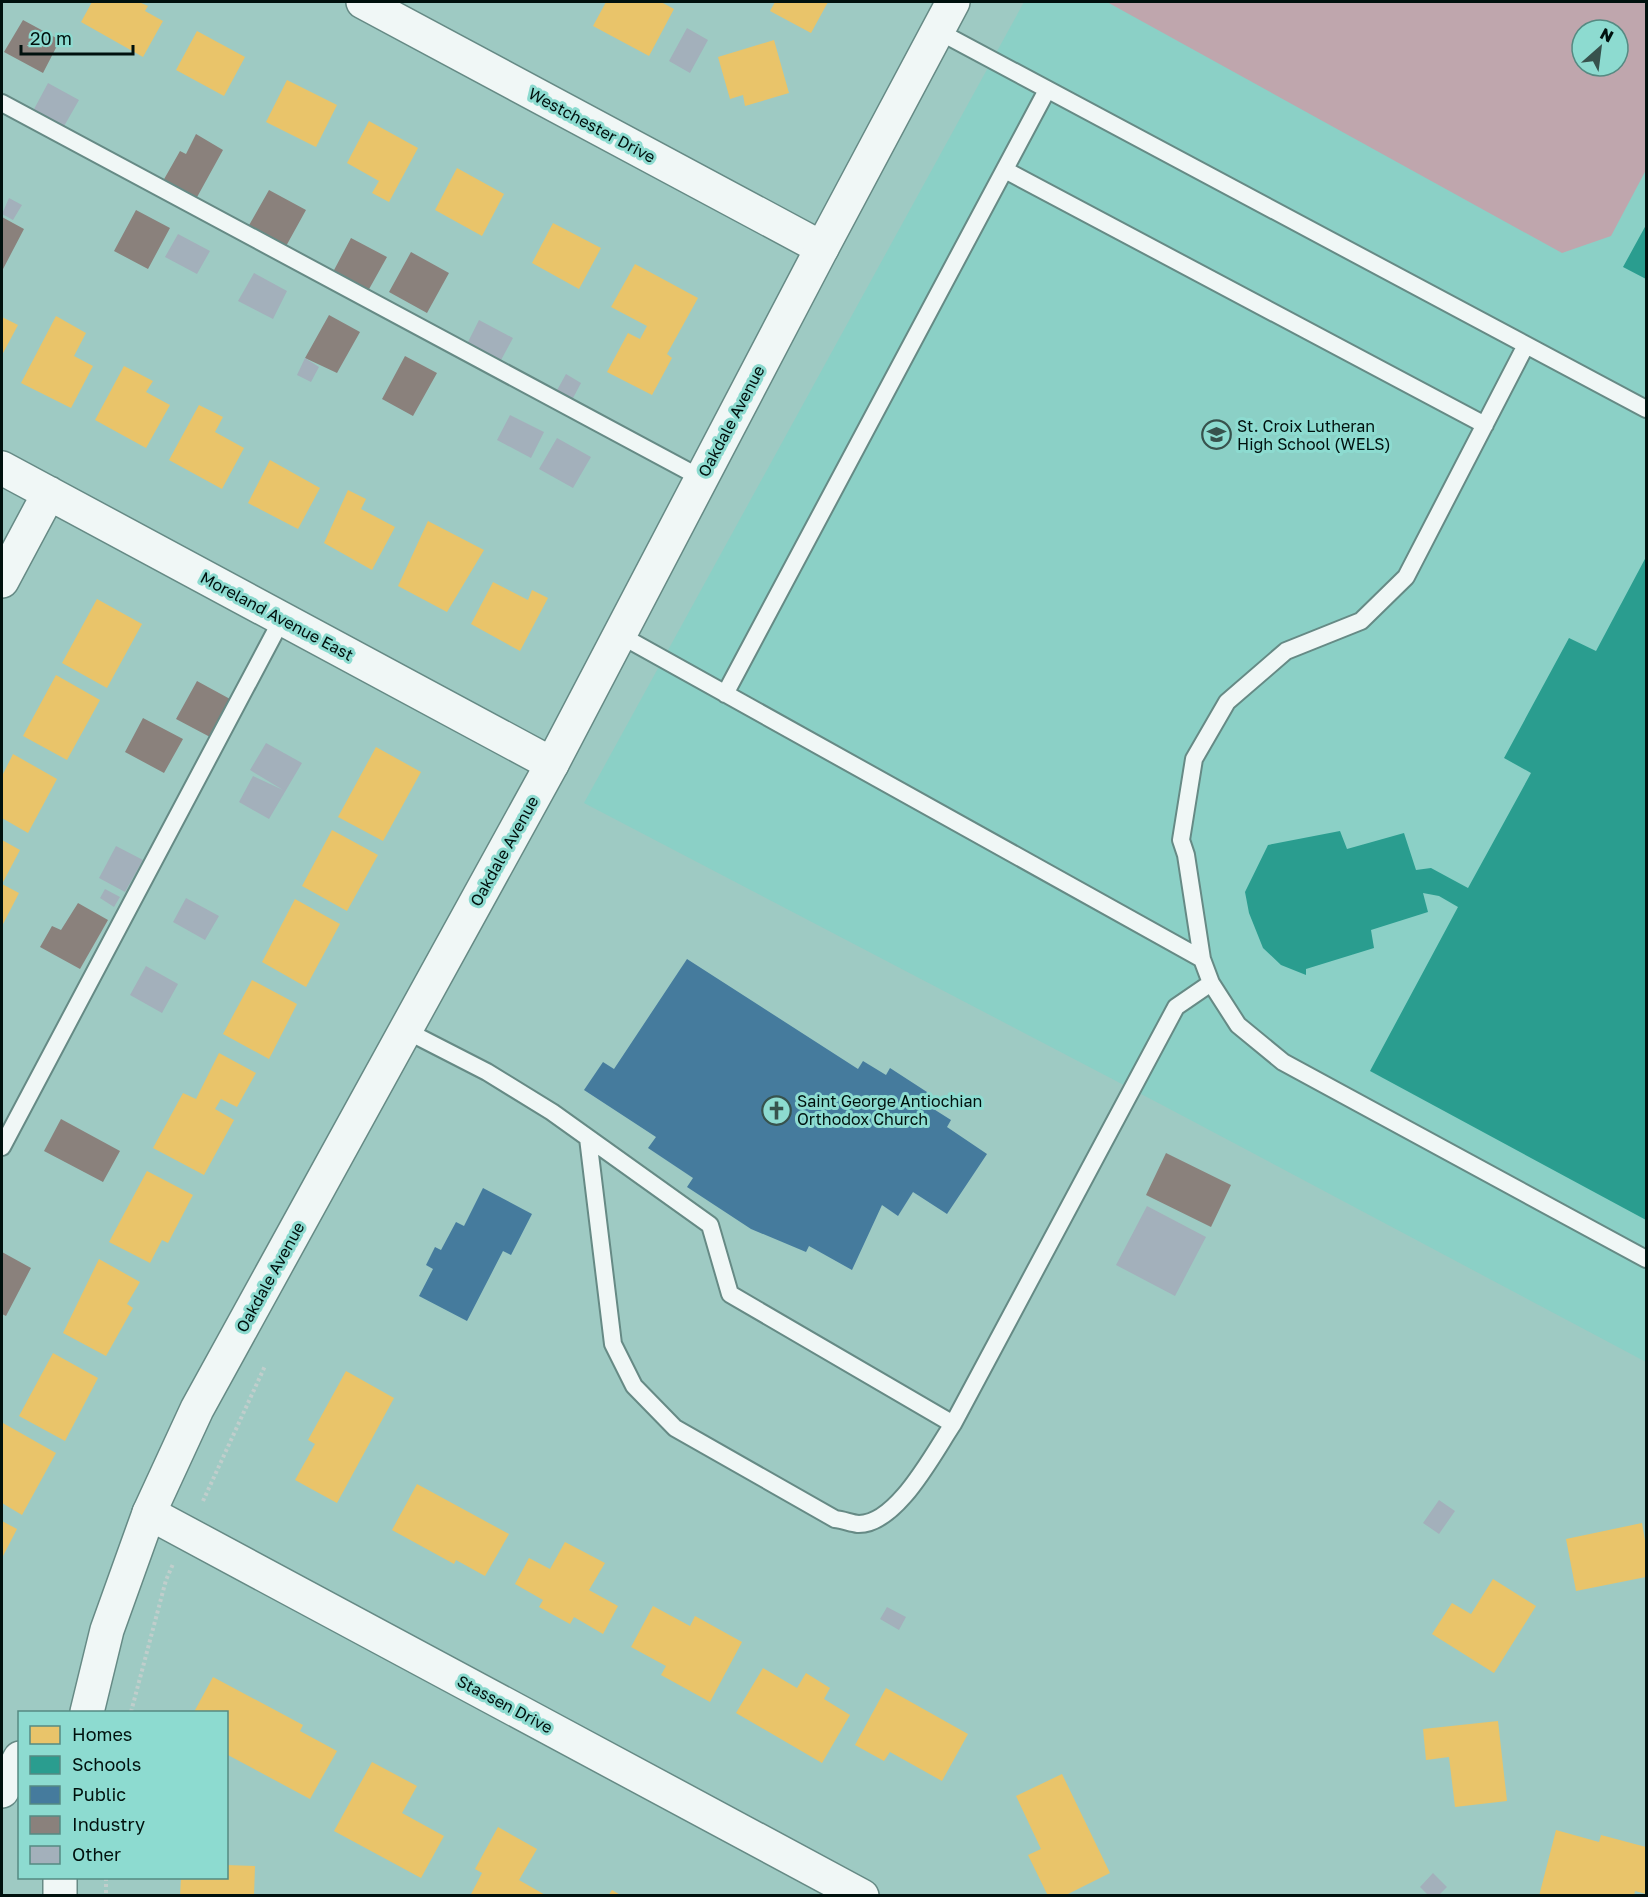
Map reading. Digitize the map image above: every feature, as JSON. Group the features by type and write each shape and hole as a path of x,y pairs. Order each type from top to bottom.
{"street":[{"name":"Westchester Drive","path":"363,2 822,248"},
{"name":"Oakdale Avenue","path":"87,1711 107,1630 148,1513 197,1409 552,764 822,248 954,2"},
{"name":"Moreland Avenue East","path":"2,468 552,764"},
{"path":"2,581 49,493"},
{"name":"Stassen Drive","path":"148,1513 862,1896"},
{"path":"2,1748 18,1757"},
{"path":"2,1791 18,1762"},
{"path":"60,1879 60,1896"}],"lane":[{"path":"938,31 1647,409"},
{"path":"726,694 1047,90"},
{"path":"2,104 702,478"},
{"path":"1005,170 1485,426"},
{"path":"1526,345 1406,577 1361,621 1286,651 1227,702 1194,759 1181,840 1186,855 1202,959 1211,983 1238,1025 1283,1062 1647,1259"},
{"path":"2,1147 282,619"},
{"path":"620,635 1202,959"},
{"path":"588,1138 613,1344 634,1386 675,1428 835,1519 860,1524 885,1515 910,1491 953,1424 1176,1008 1211,983"},
{"path":"405,1030 487,1072 552,1112 710,1225 730,1294 953,1424"}],"path":[{"path":"106,1879 106,1896"}],"shaded area":[{"name":"St. Croix Lutheran High School (WELS)","path":"1024,2 1646,2 1646,1362 1164,1106 584,803"},
{"path":"1107,2 1646,2 1646,170 1611,236 1562,253"}],"building: Homes":[{"path":"92,2 139,2 148,6 145,11 163,21 143,57 81,22"},
{"path":"606,2 661,2 674,9 649,56 593,26"},
{"path":"775,2 828,2 811,33 770,11"},
{"path":"197,31 245,57 224,96 176,70"},
{"path":"774,40 789,93 745,106 743,95 730,99 718,57"},
{"path":"287,80 337,105 316,147 266,122"},
{"path":"369,121 418,148 389,202 372,193 379,181 347,163"},
{"path":"457,168 504,194 482,236 435,210"},
{"path":"553,223 601,248 579,289 532,263"},
{"path":"635,264 698,298 667,354 672,358 652,395 607,372 628,333 640,339 647,326 611,307"},
{"path":"56,316 86,333 74,356 93,366 71,408 21,383"},
{"path":"2,317 18,325 2,355"},
{"path":"124,366 153,381 146,392 170,405 146,448 95,420"},
{"path":"199,405 223,417 215,432 244,448 222,489 169,460"},
{"path":"270,460 320,488 298,529 248,503"},
{"path":"348,490 366,499 361,509 395,527 372,570 324,543"},
{"path":"428,521 484,550 447,612 398,586"},
{"path":"493,582 528,600 532,590 548,598 520,651 471,624"},
{"path":"97,599 142,624 107,688 62,663"},
{"path":"56,675 100,700 67,760 23,736"},
{"path":"376,747 421,772 383,841 338,817"},
{"path":"13,754 57,779 28,833 2,818 2,776"},
{"path":"332,830 378,855 347,911 302,886"},
{"path":"2,840 20,850 2,884"},
{"path":"2,884 19,893 2,926"},
{"path":"295,899 340,924 306,987 262,962"},
{"path":"252,980 297,1004 269,1059 223,1034"},
{"path":"219,1053 256,1073 237,1107 221,1099 215,1109 234,1120 204,1175 153,1148 183,1093 196,1099"},
{"path":"147,1171 193,1195 168,1243 162,1240 150,1263 109,1242"},
{"path":"99,1259 140,1282 127,1304 133,1308 106,1356 63,1333"},
{"path":"53,1353 98,1378 65,1441 19,1416"},
{"path":"346,1371 394,1398 337,1503 295,1480 315,1444 308,1440"},
{"path":"3,1423 56,1453 22,1515 2,1503"},
{"path":"417,1484 509,1534 485,1576 456,1560 454,1564 392,1530"},
{"path":"2,1521 17,1529 2,1558"},
{"path":"1642,1523 1646,1546 1646,1577 1576,1591 1566,1539"},
{"path":"565,1542 605,1563 589,1590 618,1606 603,1634 574,1617 570,1624 539,1607 543,1600 515,1584 529,1558 550,1569"},
{"path":"1493,1579 1536,1606 1494,1673 1432,1634 1452,1603 1471,1614"},
{"path":"653,1606 690,1626 695,1616 742,1642 710,1702 661,1675 666,1666 631,1647"},
{"path":"763,1668 797,1688 806,1673 830,1688 824,1699 850,1715 822,1763 736,1713"},
{"path":"213,1677 303,1725 300,1731 337,1751 310,1799 228,1755 228,1711 195,1711"},
{"path":"886,1688 968,1734 942,1781 890,1752 884,1761 855,1745"},
{"path":"1498,1721 1507,1801 1455,1807 1449,1757 1426,1760 1423,1729"},
{"path":"372,1762 417,1786 402,1813 444,1836 421,1878 334,1831"},
{"path":"1062,1774 1110,1873 1064,1896 1048,1896 1028,1855 1041,1849 1016,1796"},
{"path":"498,1827 537,1849 519,1880 547,1896 470,1896 482,1873 475,1869"},
{"path":"1556,1830 1599,1842 1601,1835 1646,1847 1646,1894 1635,1891 1634,1896 1579,1894 1578,1896 1539,1896"},
{"path":"228,1865 255,1866 254,1896 180,1896 181,1879 228,1879"},
{"path":"612,1890 622,1896 608,1896"}],"building: Schools":[{"path":"1646,225 1646,279 1623,267"},
{"path":"1646,557 1646,1220 1370,1071 1458,907 1439,896 1423,893 1428,912 1371,930 1374,948 1306,969 1306,975 1281,965 1263,948 1249,913 1245,892 1268,845 1340,831 1347,849 1404,833 1416,870 1431,868 1468,888 1531,773 1504,758 1569,638 1596,651"}],"building: Public":[{"name":"Saint George Antiochian Orthodox Church","path":"687,959 858,1069 863,1061 886,1075 890,1068 927,1092 921,1101 951,1120 947,1127 987,1154 947,1214 913,1192 898,1216 882,1205 852,1270 809,1246 806,1252 751,1229 687,1187 693,1178 648,1148 656,1137 584,1090 603,1062 614,1069"},
{"path":"483,1188 532,1214 511,1255 503,1251 467,1321 419,1296 433,1269 426,1265 435,1247 441,1250 456,1222 464,1226"}],"building: Industry":[{"path":"23,20 60,40 43,73 4,52"},
{"path":"196,134 223,150 196,199 163,181 180,151 186,154"},
{"path":"269,190 306,210 285,248 248,227"},
{"path":"136,210 170,228 148,269 114,251"},
{"path":"2,217 24,229 2,271"},
{"path":"351,238 387,257 368,291 333,272"},
{"path":"411,252 449,273 427,313 389,292"},
{"path":"329,315 360,332 337,373 305,358"},
{"path":"405,356 437,373 413,416 382,399"},
{"path":"197,681 230,699 210,737 176,719"},
{"path":"143,718 183,739 164,773 125,752"},
{"path":"78,903 108,920 80,969 40,947 52,926 61,930"},
{"path":"61,1119 120,1151 103,1182 44,1151"},
{"path":"1166,1153 1231,1185 1211,1227 1146,1195"},
{"path":"2,1252 31,1268 6,1316 2,1314"}],"building: Other":[{"path":"687,28 708,40 690,73 669,61"},
{"path":"48,83 79,100 63,128 33,111"},
{"path":"9,198 22,205 13,220 2,214"},
{"path":"178,234 210,251 197,274 165,257"},
{"path":"254,273 287,291 273,319 238,301"},
{"path":"479,320 513,338 500,362 467,344"},
{"path":"305,358 319,367 311,382 297,375"},
{"path":"566,374 581,383 572,400 556,392"},
{"path":"510,415 544,432 531,458 497,440"},
{"path":"557,438 591,457 573,488 539,469"},
{"path":"266,743 302,763 269,819 239,802 253,776 283,790 250,770"},
{"path":"116,846 143,860 125,892 99,878"},
{"path":"105,889 120,897 114,907 100,898"},
{"path":"186,898 219,916 205,940 173,922"},
{"path":"146,966 178,984 162,1013 130,995"},
{"path":"1147,1206 1206,1237 1175,1296 1116,1265"},
{"path":"1439,1500 1455,1511 1439,1534 1423,1523"},
{"path":"887,1607 906,1617 899,1630 880,1619"},
{"path":"1433,1873 1447,1887 1438,1896 1429,1896 1420,1887"}],"place":[{"name":"St. Croix Lutheran High School (WELS)","path":"1216,435"},
{"name":"Saint George Antiochian Orthodox Church","path":"776,1110"}]}
